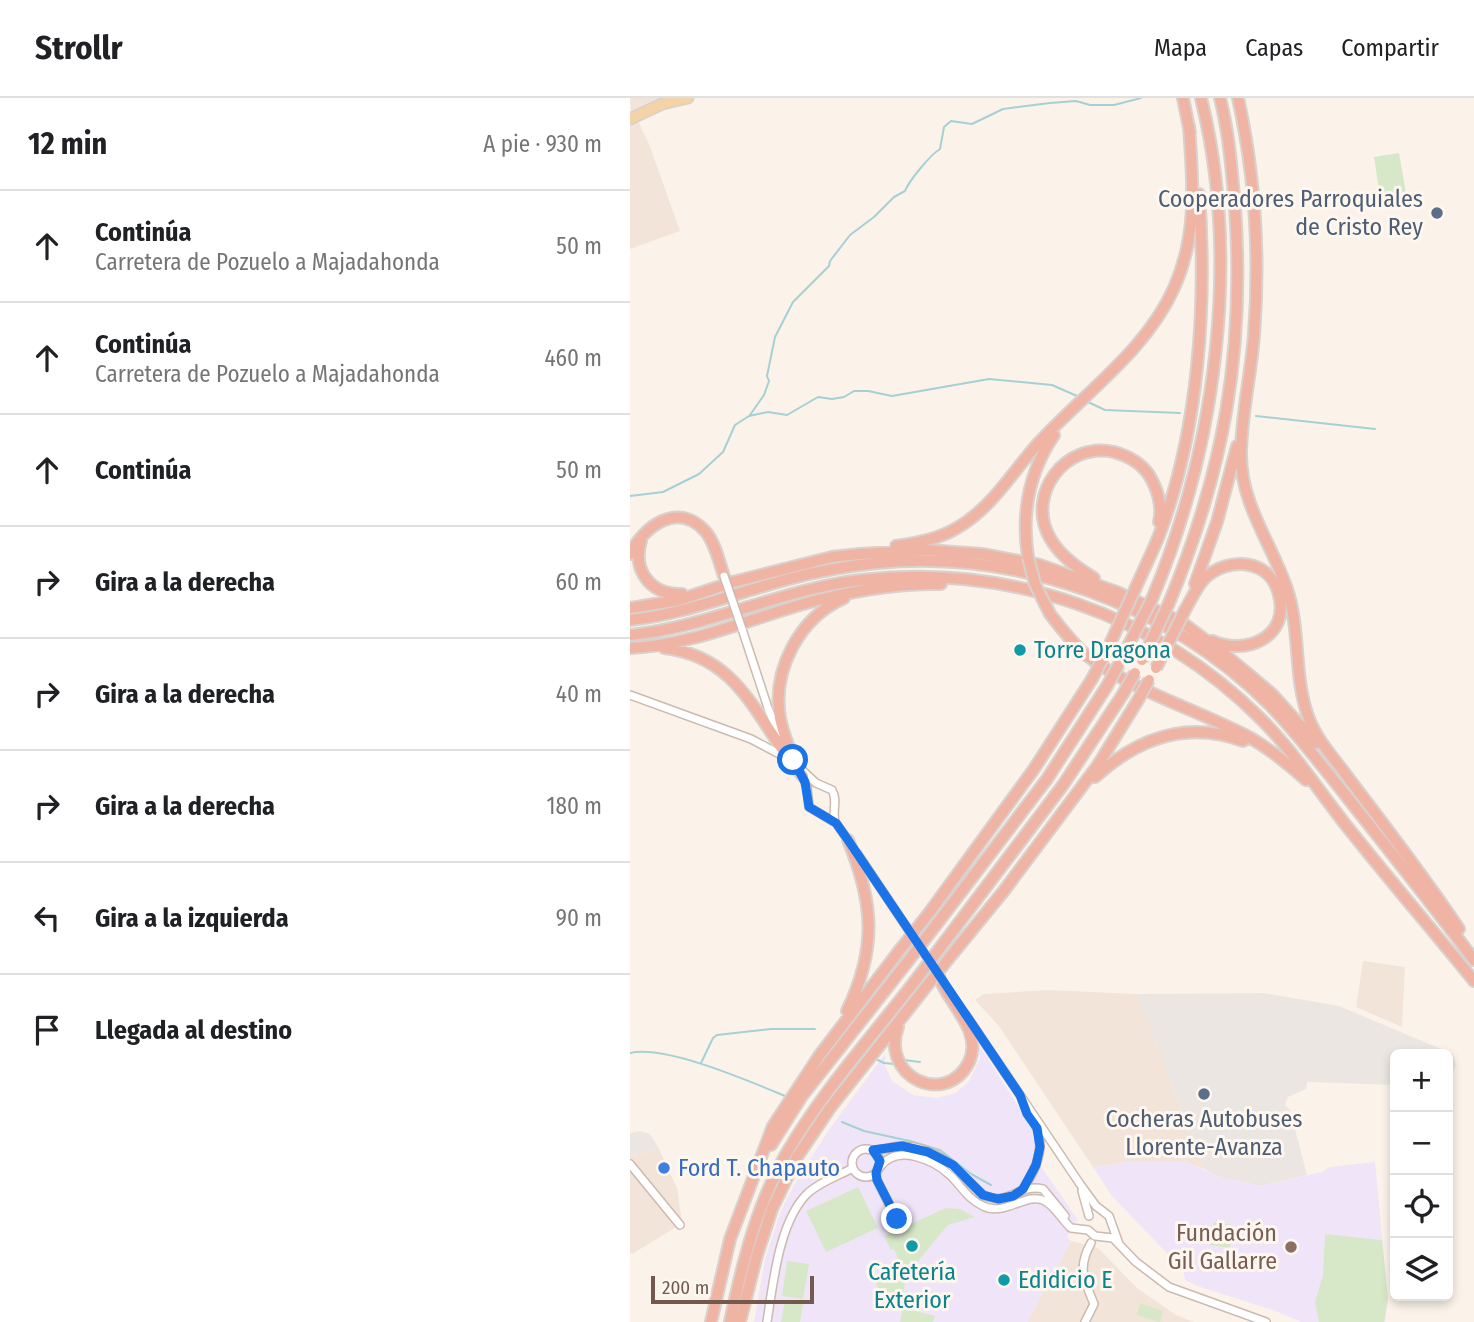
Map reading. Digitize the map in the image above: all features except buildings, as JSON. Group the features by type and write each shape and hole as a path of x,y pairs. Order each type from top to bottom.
{"highway":[{"path":"711,1322 730,1239 773,1126 837,1031 929,914 1034,769 1092,679 1158,538 1176,478 1193,401 1204,257 1199,188 1183,98"},
{"path":"759,1166 802,1096 1047,779 1107,686 1152,599 1167,563 1193,483 1209,404 1218,333 1220,259 1215,184 1201,98"},
{"path":"730,1322 749,1243 762,1205 784,1157 817,1106 1063,785 1135,673 1184,567 1211,485 1229,403 1235,342 1238,252 1233,180 1220,98"},
{"path":"1238,98 1254,203 1256,254 1254,335 1241,457 1245,491 1287,590 1292,609 1299,680 1309,718 1320,740 1406,853 1474,951"},
{"path":"630,610 679,600 733,582 832,557 937,537 957,528 993,497 1034,448 1147,331 1174,288 1186,256 1193,221 1193,179 1188,126"},
{"path":"1185,610 1217,522 1245,409"},
{"path":"1067,415 1043,452 1031,483 1025,516 1028,557 1035,584 1050,614 1087,655 1121,677 1246,735 1276,754 1316,787"},
{"path":"1117,592 1080,570 1049,537 1043,516 1044,494 1051,478 1063,463 1080,453 1101,449 1126,455 1144,469 1157,488 1160,516 1149,558"},
{"path":"630,554 640,536 650,526 672,517 684,518 698,524 706,532 724,576"},
{"path":"650,526 640,544 638,556 643,576 656,589 669,594 703,592"},
{"path":"740,1322 772,1209 797,1157 830,1108 1003,892 1098,765 1138,700 1156,667 1185,610 1203,579 1222,566 1235,562 1253,565 1265,572 1275,583 1280,596 1279,613 1274,629 1265,639 1254,645 1241,647 1223,645 1200,635 1155,608 1041,565 982,554 926,551 832,557"},
{"path":"630,620 673,613 811,573 906,561 984,564 1067,583 1113,600 1165,626 1199,647 1247,684 1269,705 1350,800 1474,960"},
{"path":"630,635 677,628 812,589 883,578 979,580 1019,587 1058,597 1127,624 1196,664 1261,718 1474,981"},
{"path":"630,648 651,647 695,638 817,600 868,589 955,584 1058,597"},
{"path":"793,761 783,729 779,703 783,668 790,651 800,634 818,614 840,600 868,589"},
{"path":"1200,635 1272,694 1354,787"},
{"path":"651,647 690,652 720,668 745,693 803,776"},
{"path":"1077,793 1123,753 1148,741 1179,733 1205,731 1232,737 1276,754"},
{"path":"837,1031 862,979 869,938 867,898 848,840"},
{"path":"901,1019 894,1038 895,1051 902,1068 912,1078 925,1083 940,1084 953,1079 964,1070 970,1058 971,1036 942,986 938,974"}],"main road":[{"path":"630,119 662,104 688,98"}],"street":[{"path":"724,576 772,719 793,761 810,779 834,794 836,823"},
{"path":"630,695 751,739 793,761"},
{"path":"803,776 809,807 836,823 1080,1184 1110,1216 1119,1244"},
{"path":"808,794 815,787 821,786"},
{"path":"821,813 833,807"},
{"path":"1020,1095 1027,1114 1037,1128 1040,1147 1036,1165 1023,1189"},
{"path":"1073,1224 1047,1192 1037,1188 1023,1189 1008,1198 991,1198 983,1195 944,1159 928,1152 902,1146 863,1149 857,1152 852,1161 858,1174 875,1172 891,1157 919,1157 944,1170 982,1206 997,1209 1038,1198 1050,1204 1070,1228 1094,1236 1113,1238 1136,1262 1169,1287 1262,1321"},
{"path":"873,1150 880,1161 875,1172 875,1182 897,1225"},
{"path":"630,1164 680,1225"},
{"path":"767,1322 779,1253 800,1203 820,1184 853,1168"},
{"path":"1080,1184 1089,1216"},
{"path":"1094,1236 1087,1222 1089,1216 1103,1211"},
{"path":"1085,1322 1094,1304 1083,1276 1082,1265 1094,1236 1112,1226"}],"shaded area":[{"path":"630,98 663,98 631,113"},
{"path":"638,121 680,231 630,249 630,125"},
{"path":"1363,961 1405,967 1402,1027 1356,1007"},
{"path":"1049,990 1137,994 1204,1169 1182,1161 1135,1161 1093,1167 999,1026 975,1000 984,994"},
{"path":"1264,993 1339,1006 1441,1049 1390,1049 1390,1085 1307,1082 1306,1089 1288,1097 1285,1105 1290,1110 1307,1175 1260,1186 1216,1176 1204,1169 1137,994"},
{"path":"979,1045 1029,1123 1035,1137 1040,1165 1078,1220 1067,1237 1071,1241 1027,1322 754,1322 765,1259 780,1213 828,1131 885,1054 885,1065 892,1081 913,1095 937,1098 956,1093 969,1081 980,1058"},
{"path":"640,1131 650,1134 659,1149 630,1156 630,1133"},
{"path":"659,1149 677,1188 682,1223 630,1161 630,1156"},
{"name":"Fundación Gil Gallarre","path":"1135,1161 1186,1161 1216,1176 1260,1186 1322,1172 1329,1167 1375,1162 1388,1299 1385,1322 1302,1322 1185,1280 1183,1270 1112,1196 1093,1167"},
{"path":"630,1166 678,1226 632,1254 630,1252"},
{"path":"1071,1241 1098,1248 1137,1288 1176,1315 1194,1322 1027,1322"}],"green space":[{"path":"1399,153 1406,193 1380,197 1374,157"},
{"path":"858,1187 878,1228 826,1252 806,1211"},
{"path":"946,1208 960,1209 975,1217 948,1225 909,1272 906,1283 895,1259 898,1258 894,1249 891,1250 884,1236"},
{"path":"1214,1222 1234,1225 1230,1248 1210,1245"},
{"path":"1325,1234 1382,1240 1388,1299 1384,1322 1319,1322 1315,1302 1323,1275"},
{"path":"787,1261 809,1264 803,1299 782,1296"},
{"path":"896,1271 905,1284 901,1301 882,1296 876,1283 876,1280"},
{"path":"785,1300 803,1304 800,1322 781,1322"},
{"path":"1140,1303 1163,1311 1160,1322 1137,1315"},
{"path":"903,1308 935,1316 933,1322 900,1322"}],"waterway":[{"path":"750,415 764,395 769,381 767,376 775,337 793,302 829,266 850,235 894,197 905,191 920,168 940,149 944,127 951,121 972,124 1003,109 1050,103 1076,101 1090,105 1114,105 1141,98"},
{"path":"630,496 663,492 699,474 723,452 735,425 749,416 768,412 787,415 818,397 832,399 844,397 854,391 892,396 989,379 1052,385 1077,396"},
{"path":"1088,402 1105,410 1180,413"},
{"path":"1256,416 1375,429"},
{"path":"701,1063 717,1035 771,1029 815,1029"},
{"path":"630,1053 646,1052 685,1059 785,1096"},
{"path":"878,1060 894,1064"},
{"path":"904,1060 920,1062"},
{"path":"842,1122 864,1131 940,1150 971,1174 991,1185"}],"place":[{"name":"Cooperadores Parroquiales de Cristo Rey","path":"1437,213"},
{"name":"Torre Dragona","path":"1020,650"},
{"name":"Cocheras Autobuses Llorente-Avanza","path":"1204,1094"},
{"name":"Ford T. Chapauto","path":"664,1168"},
{"name":"Cafetería Exterior","path":"912,1246"},
{"name":"Fundación Gil Gallarre","path":"1291,1247"},
{"name":"Edidicio E","path":"1004,1280"}],"route":[{"path":"793,760 803,776 809,807 836,823 848,840 1008,1076 1039,1133 1040,1154 1028,1182 1023,1189 1008,1198 998,1199 983,1195 953,1165 920,1149 902,1146 873,1150 880,1161 877,1180 897,1219"}]}
